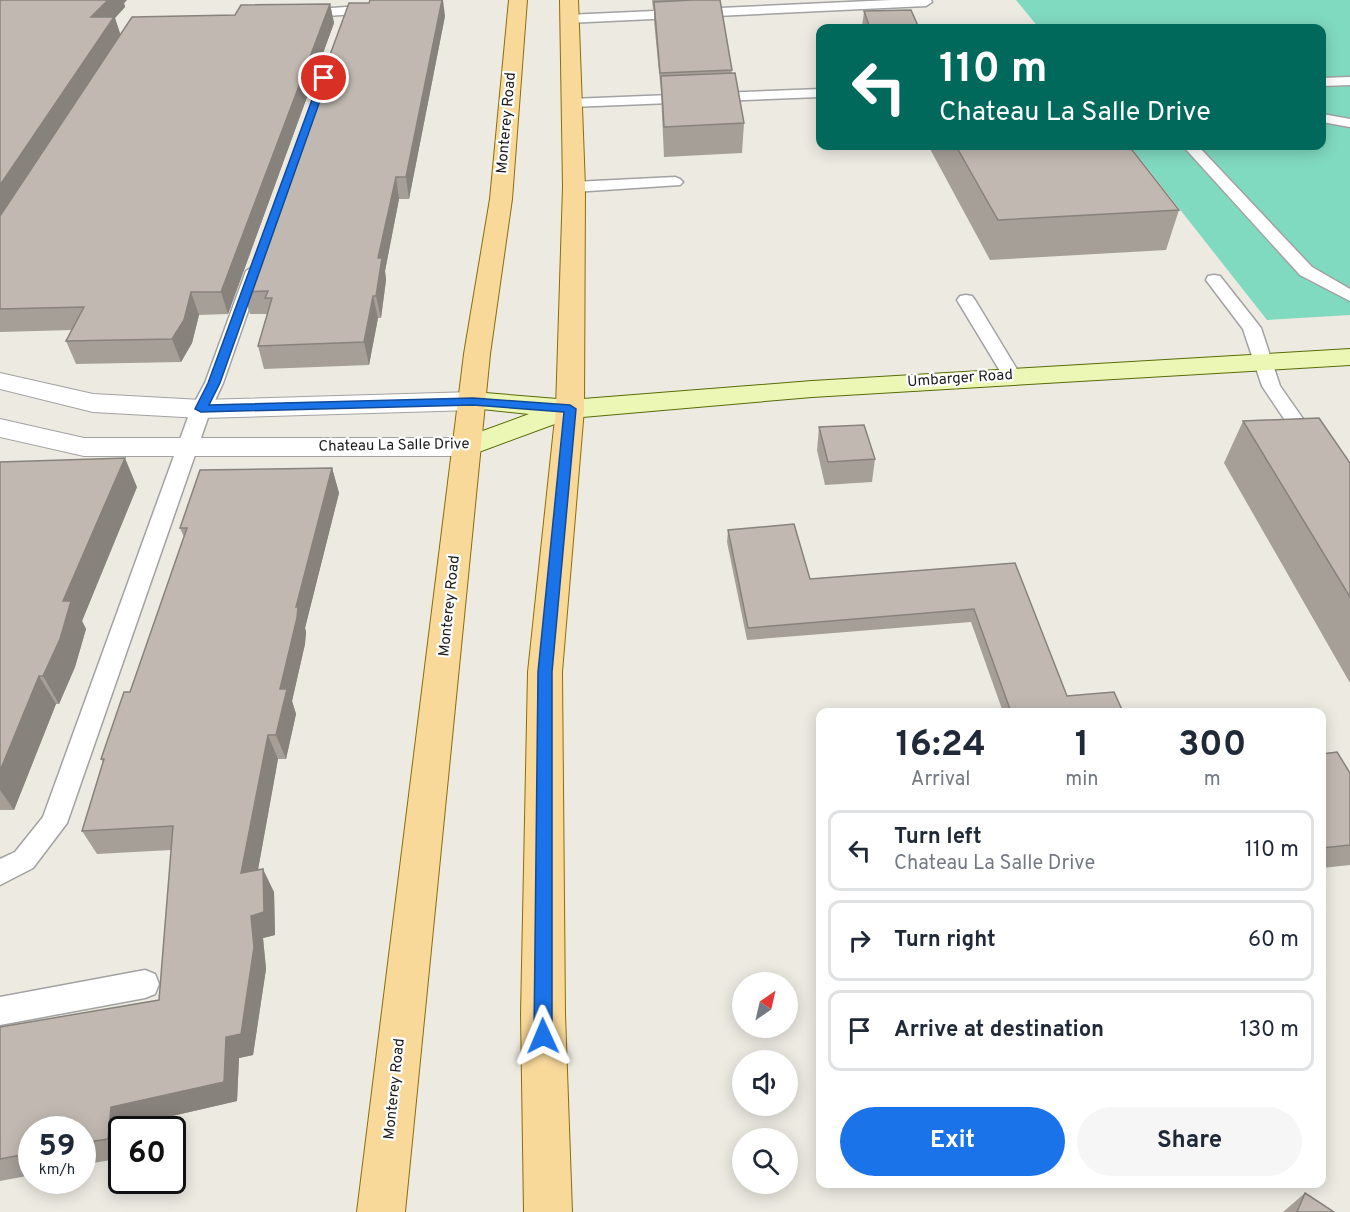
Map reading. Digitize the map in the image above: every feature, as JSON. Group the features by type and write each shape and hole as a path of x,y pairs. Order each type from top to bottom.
{"main road":[{"name":"Monterey Road","path":"381,1212 477,354 501,199 518,0"},
{"path":"548,1212 543,1014 545,672 570,409 574,187 568,9"}],"street":[{"name":"Umbarger Road","path":"570,409 634,402 1012,376 1350,357"},
{"path":"0,381 93,403 201,409 473,401 570,409"},
{"name":"Chateau La Salle Drive","path":"0,428 84,447 468,447 570,409"}],"lane":[{"path":"568,9 925,1"},
{"path":"288,14 345,18 391,7"},
{"path":"1326,82 1350,81"},
{"path":"571,103 816,93"},
{"path":"1326,119 1350,123"},
{"path":"1195,150 1306,271 1350,296"},
{"path":"574,187 675,182"},
{"path":"0,873 24,860 54,823 201,409 214,383 258,260"},
{"path":"1215,280 1252,328 1271,386 1324,461"},
{"path":"966,300 1012,376"},
{"path":"0,1011 145,984"}],"green space":[{"path":"1016,0 1350,0 1350,315 1267,320 1133,150 1326,150 1326,24 1036,24"}],"building":[{"path":"0,0 108,0 91,17 114,17 0,185"},
{"path":"370,0 442,0 406,177 396,177 378,258 382,258 376,296 373,296 364,342 258,346 272,298 265,298 268,291 243,292 349,3 369,3"},
{"path":"720,0 732,70 660,73 654,2"},
{"path":"330,4 221,292 191,292 184,320 172,339 66,341 84,307 0,309 0,216 132,17 235,15 241,5"},
{"path":"911,10 917,24 869,24 864,11"},
{"path":"735,73 744,123 664,127 661,76"},
{"path":"958,150 1132,150 1179,210 998,220"},
{"path":"1319,418 1350,463 1350,597 1243,421"},
{"path":"864,425 875,459 828,462 819,427"},
{"path":"125,458 63,601 71,601 60,639 43,676 39,676 0,771 0,462"},
{"path":"332,468 296,607 298,607 297,618 280,689 287,689 276,735 268,735 241,873 263,869 264,912 251,916 254,947 241,1034 226,1037 224,1082 111,1107 110,1116 108,1116 108,1139 96,1141 96,1116 18,1116 18,1156 0,1159 0,1027 159,1000 173,826 82,831 104,759 101,759 124,692 130,692 187,528 180,528 200,470"},
{"path":"794,524 810,579 1015,563 1067,696 1114,692 1121,708 1010,708 974,609 748,628 728,530"},
{"path":"1337,752 1350,773 1350,845 1326,848 1326,753"},
{"path":"1305,1193 1334,1212 1297,1212"}],"route":[{"path":"324,78 214,383 201,409 473,401 570,409 545,672 543,1036"}]}
